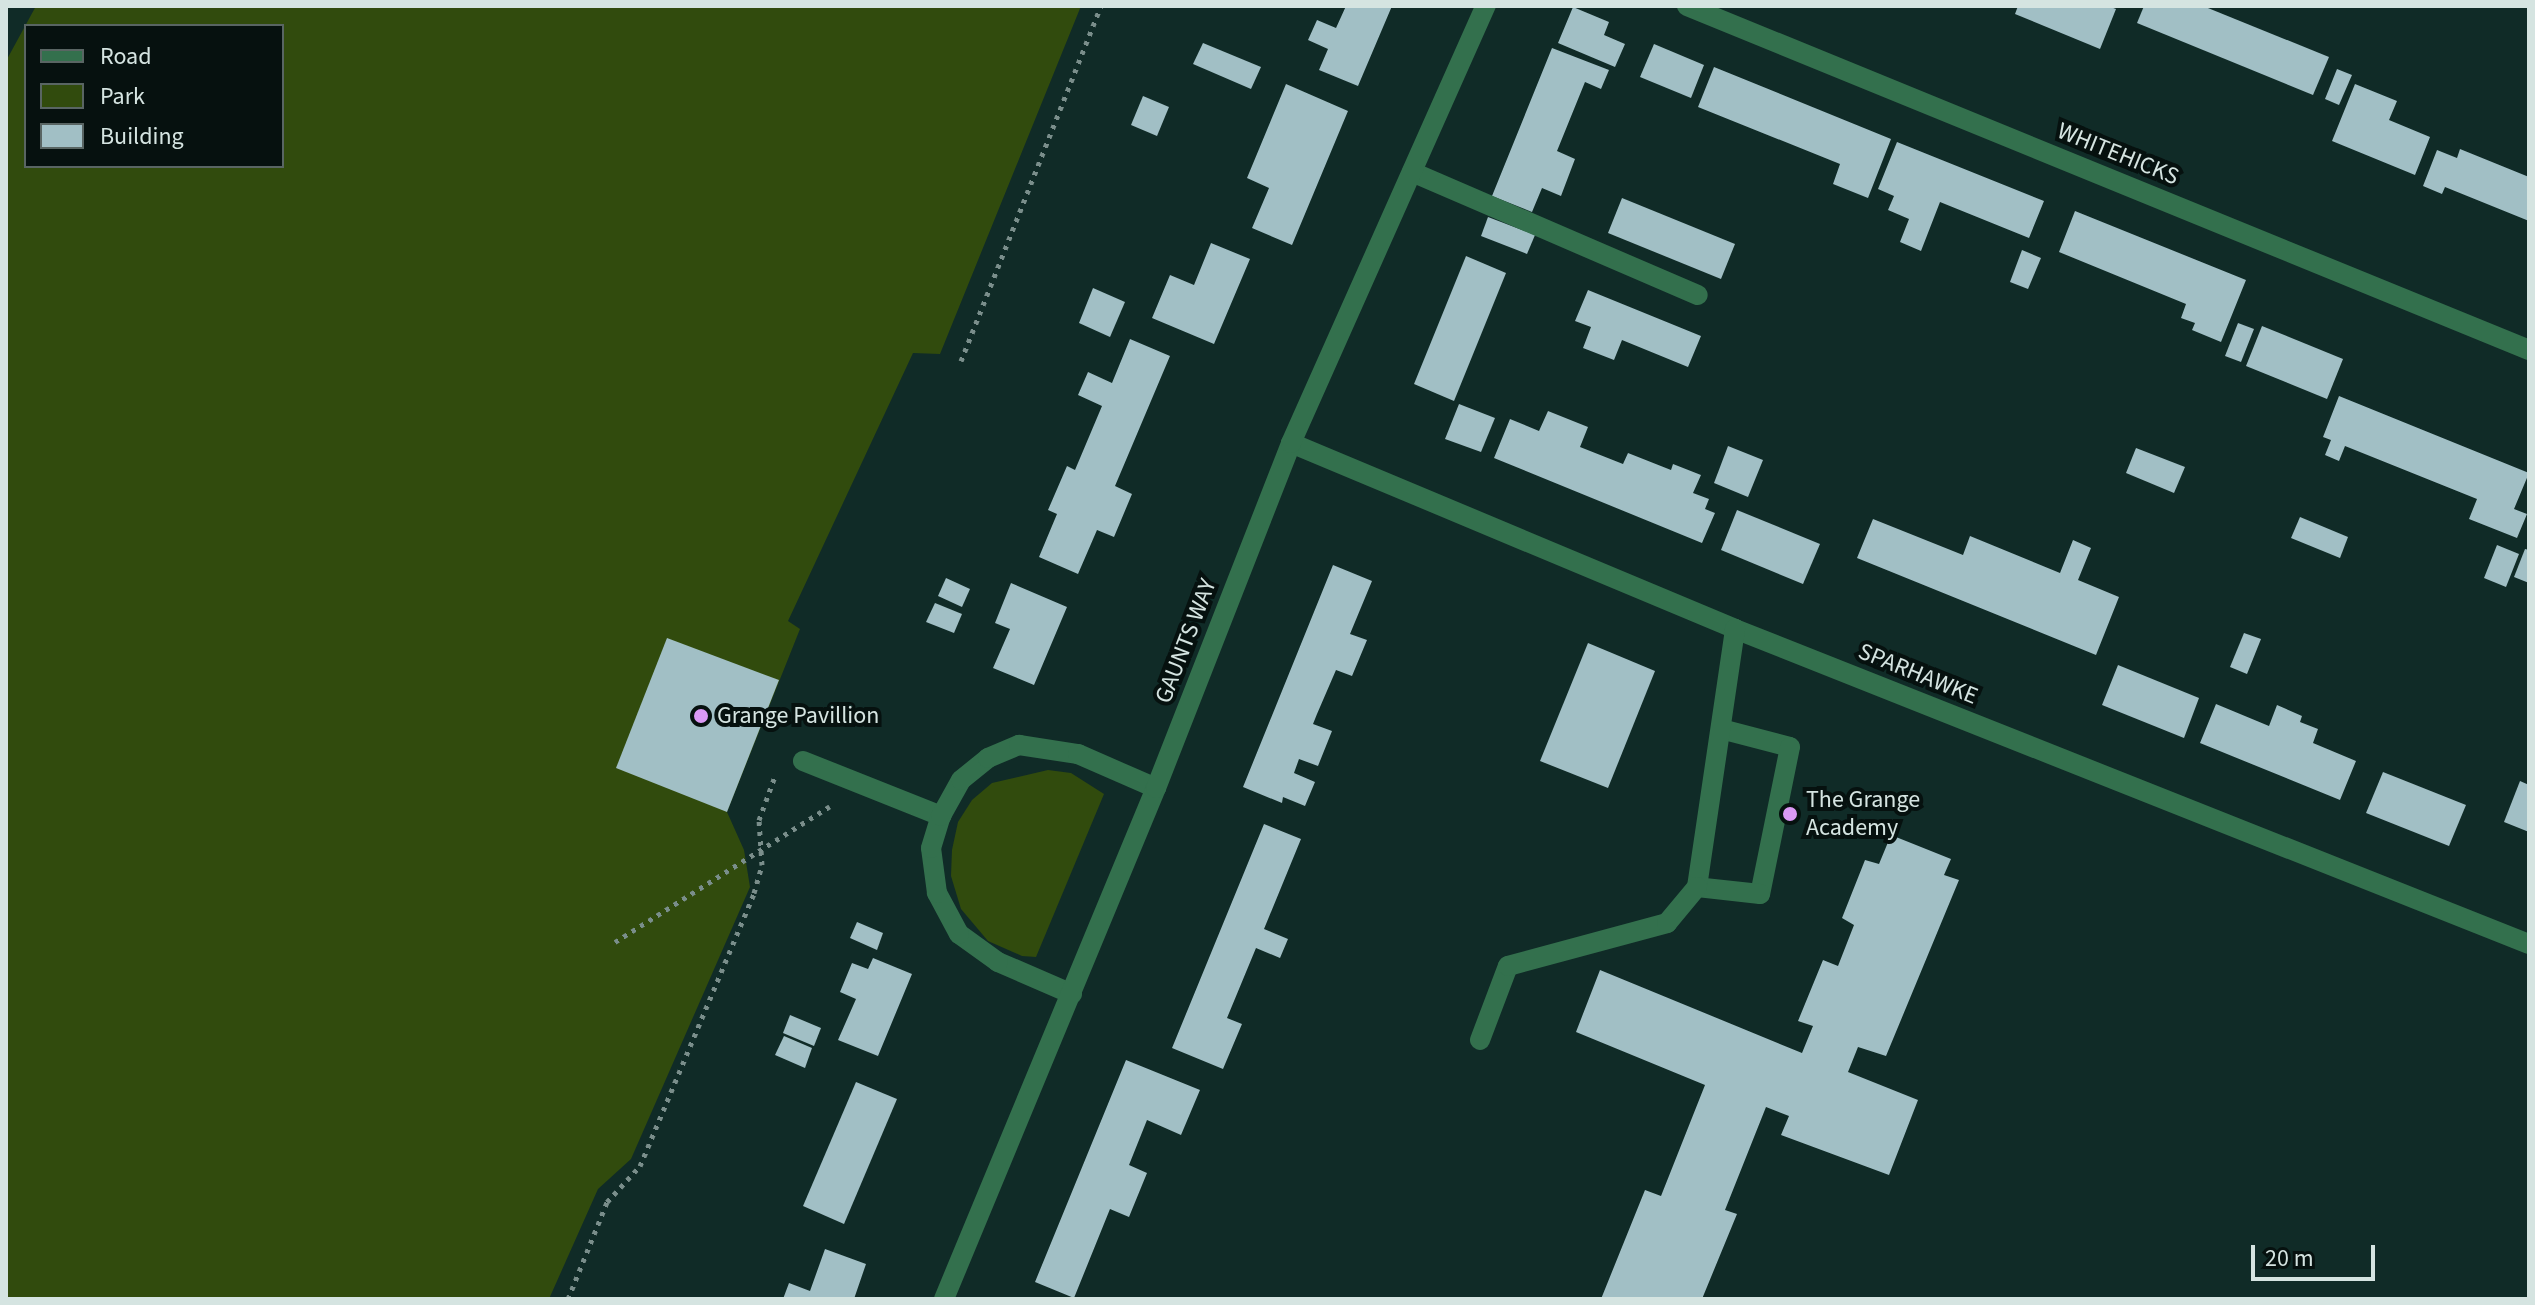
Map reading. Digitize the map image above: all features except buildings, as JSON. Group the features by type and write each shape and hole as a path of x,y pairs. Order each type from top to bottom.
{"street":[{"name":"GAUNTS WAY","path":"944,1299 1156,788 1291,443 1486,6"},
{"name":"WHITEHICKS","path":"1687,6 2529,350"},
{"path":"1412,172 1698,295"},
{"name":"SPARHAWKE","path":"1291,443 1735,629 2529,944"},
{"path":"1480,1040 1508,966 1667,923 1697,887 1735,629"},
{"path":"1697,887 1760,894 1790,747 1721,729"},
{"path":"1072,994 998,962 959,934 937,893 931,848 941,816 961,780 988,758 1019,745 1078,754 1156,788"},
{"path":"803,761 941,816"}],"path":[{"path":"961,361 1101,6"},
{"path":"568,1299 607,1202 640,1166 754,893 762,848 759,820 777,771 803,761"},
{"path":"615,942 864,786"}],"green space":[{"path":"36,6 1081,6 940,354 913,353 788,621 800,629 727,812 744,850 750,887 631,1159 598,1189 549,1299 6,1299 6,61 24,28 24,168 284,168 284,24 26,24"},
{"path":"1048,770 1071,773 1104,794 1036,957 1022,956 988,941 961,909 951,876 952,850 958,822 972,800 992,783"}],"place":[{"name":"Grange Pavillion","path":"701,716"},
{"name":"The Grange Academy","path":"1790,814"}]}
